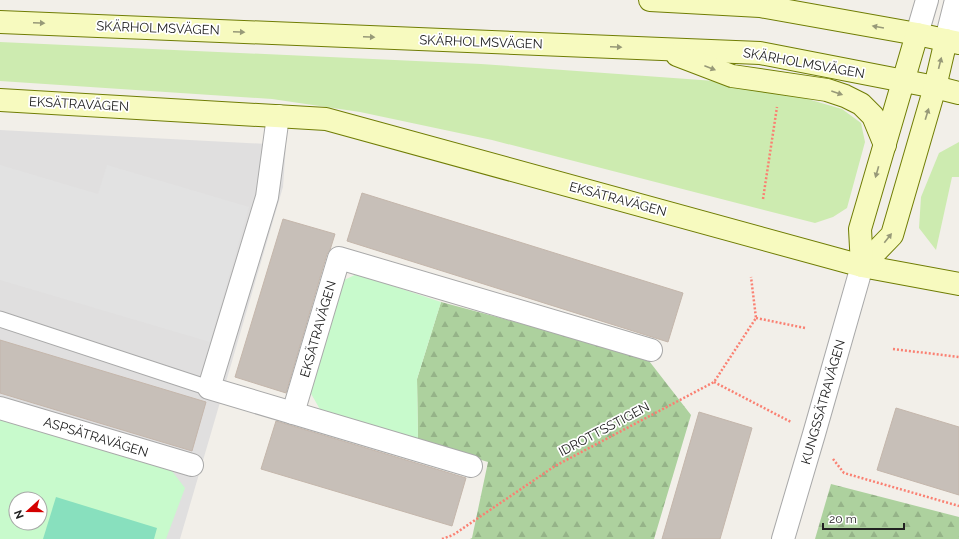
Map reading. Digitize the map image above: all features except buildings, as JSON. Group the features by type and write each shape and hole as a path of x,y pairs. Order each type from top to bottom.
{"main road":[{"path":"650,0 760,6 953,41"},
{"name":"SKÄRHOLMSVÄGEN","path":"0,22 760,53 959,93"},
{"name":"KUNGSSÄTRAVÄGEN","path":"862,266 860,229 917,34"},
{"name":"KUNGSSÄTRAVÄGEN","path":"862,266 892,235 935,87 953,41"},
{"path":"661,49 732,76 827,90 845,96 861,104 873,116 885,145"},
{"name":"EKSÄTRAVÄGEN","path":"0,100 326,119 862,266 959,284"}],"street":[{"path":"917,34 927,0"},
{"path":"953,41 956,0"},
{"path":"278,116 267,197 209,388 471,466"},
{"name":"EKSÄTRAVÄGEN","path":"293,413 339,258 651,350"},
{"name":"KUNGSSÄTRAVÄGEN","path":"783,539 862,266"},
{"name":"ASPSÄTRAVÄGEN","path":"0,408 192,465"}],"lane":[{"path":"0,319 209,388"}],"path":[{"path":"763,199 778,104"},
{"path":"751,277 756,318 805,328"},
{"name":"IDROTTSSTIGEN","path":"442,539 453,536 555,466 714,382 756,318"},
{"path":"893,349 959,357"}],"shaded area":[{"path":"0,130 286,145 283,187 180,539 0,539"},
{"path":"0,165 98,194 107,165 249,207 210,342 0,280"}],"green space":[{"path":"0,42 481,64 756,84 842,109 861,123 865,142 847,208 833,217 815,223 492,140 360,112 272,99 0,81"},
{"path":"959,142 959,177 952,177 936,250 919,228 921,197 939,153"},
{"path":"357,274 441,302 417,379 418,441 321,411 310,392 344,280"},
{"path":"441,302 646,357 691,415 654,539 470,539 472,538 488,462 418,441 417,379"},
{"path":"0,418 172,471 185,488 166,539 0,539"},
{"path":"831,484 959,517 959,539 815,539"},
{"path":"56,497 157,528 154,539 43,539 45,531 48,531 48,523"}]}
